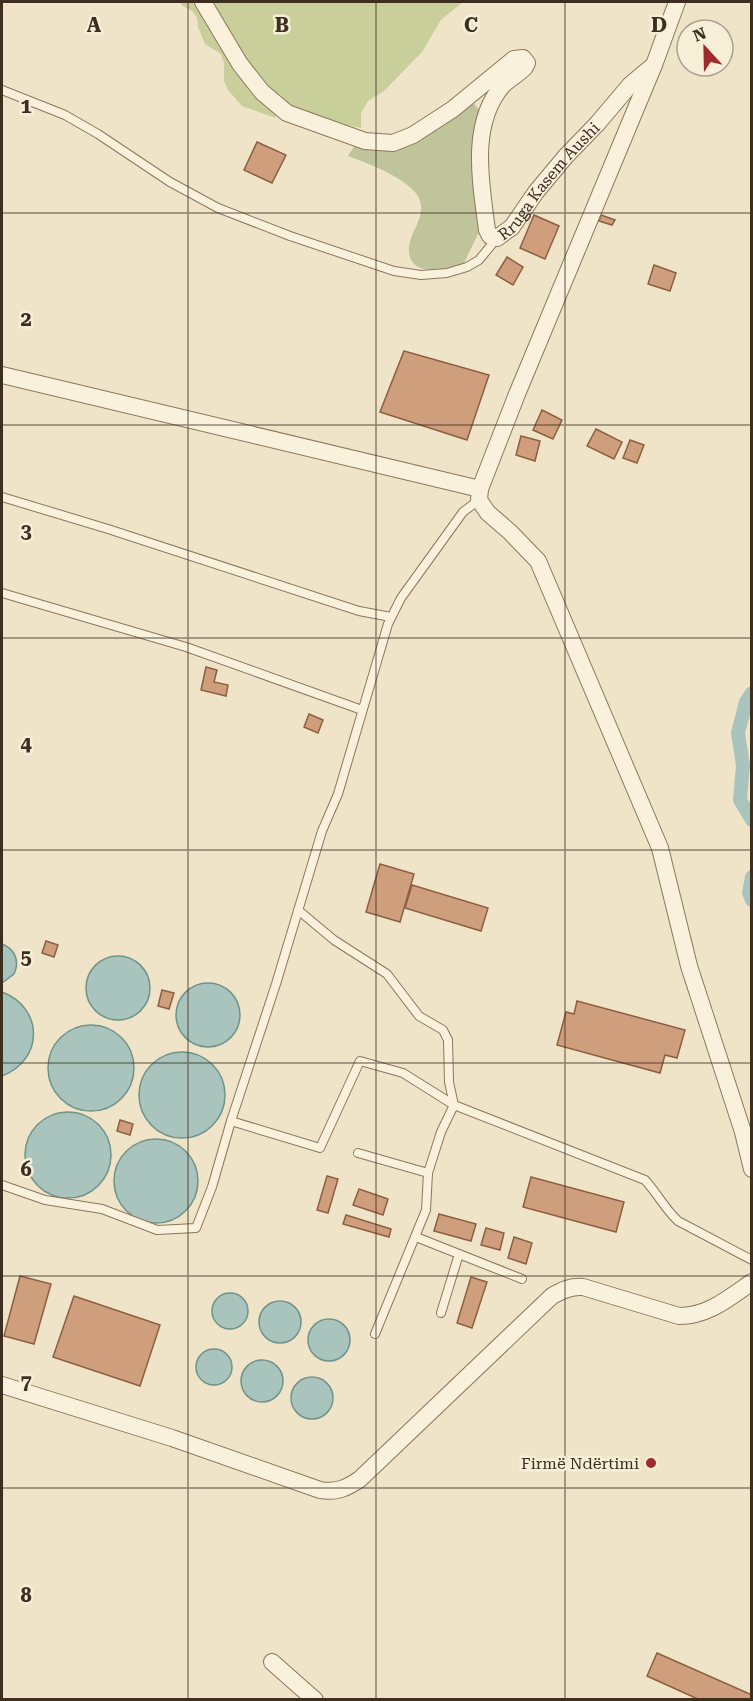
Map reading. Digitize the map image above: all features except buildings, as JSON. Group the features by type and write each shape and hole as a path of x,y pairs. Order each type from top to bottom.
{"street":[{"name":"Rruga Kasem Aushi","path":"203,2 240,64 262,92 287,113 365,141 393,143 413,135 453,109 514,59 523,58 527,63 525,67 503,85 488,111 481,144 479,167 487,230 490,236 496,238 512,227 536,192 566,156 630,85 654,65"},
{"path":"677,2 654,65 521,383 480,494 488,513 538,561 660,848 689,966 743,1132 752,1169"},
{"path":"2,375 480,494"},
{"path":"2,1385 172,1438 320,1490 341,1490 360,1479 552,1296 563,1289 583,1287 679,1316 692,1316 717,1306 752,1282"},
{"path":"272,1662 315,1700"}],"lane":[{"path":"2,90 65,115 170,182 218,208 290,236 394,271 421,275 447,273 467,267 479,260 496,238"},
{"path":"2,1185 45,1200 102,1209 157,1230 196,1228 212,1187 322,831 338,794 391,617 401,598 463,512 480,494"},
{"path":"2,497 359,611 391,617"},
{"path":"2,592 186,647 362,710"},
{"path":"298,910 334,940 387,974 419,1016 443,1030 448,1040 449,1082 454,1105 441,1132 428,1173 426,1210 375,1334"},
{"path":"231,1121 320,1148 360,1061 403,1073 454,1105 645,1179 669,1213 678,1221 752,1260"},
{"path":"358,1153 428,1173"},
{"path":"416,1237 522,1279"},
{"path":"441,1313 459,1254"}],"green space":[{"path":"179,2 463,2 441,20 422,52 384,91 368,101 361,113 361,128 312,118 281,101 275,118 242,106 228,90 224,81 224,63 221,54 205,44 197,18 192,11"},
{"path":"471,100 481,112 480,230 464,263 448,268 429,270 421,268 414,264 410,257 409,247 420,217 419,198 407,184 398,178 348,156 360,137 379,145"}],"water":[{"path":"2,944 13,952 16,969 14,974 2,983"},
{"path":"112,956 124,956 141,965 148,976 150,988 148,1000 141,1011 124,1020 112,1020 100,1015 91,1006 86,994 86,982 91,970 100,961"},
{"path":"202,983 214,983 231,992 238,1003 240,1015 238,1027 231,1038 214,1047 202,1047 190,1042 181,1033 176,1021 176,1009 181,997 190,988"},
{"path":"2,992 16,1000 26,1010 32,1021 34,1034 32,1047 26,1058 16,1068 2,1076"},
{"path":"91,1025 107,1029 121,1038 130,1052 134,1068 130,1084 121,1098 107,1107 91,1111 75,1107 61,1098 52,1084 48,1068 52,1052 61,1038 75,1029"},
{"path":"182,1052 198,1056 212,1065 221,1079 225,1095 221,1111 212,1125 198,1134 182,1138 166,1134 152,1125 143,1111 139,1095 143,1079 152,1065 166,1056"},
{"path":"68,1112 84,1116 98,1125 107,1139 111,1155 107,1171 98,1185 84,1194 68,1198 52,1194 38,1185 29,1171 25,1155 29,1139 38,1125 52,1116"},
{"path":"148,1139 164,1139 180,1146 191,1157 198,1173 195,1197 186,1211 164,1223 148,1223 132,1216 121,1205 114,1189 114,1173 121,1157 132,1146"},
{"path":"230,1293 243,1298 248,1311 243,1324 230,1329 217,1324 212,1311 217,1298"},
{"path":"280,1301 288,1302 295,1307 300,1314 300,1330 295,1337 288,1342 280,1343 272,1342 265,1337 260,1330 259,1322 260,1314 265,1307 272,1302"},
{"path":"329,1319 337,1320 344,1325 349,1332 349,1348 344,1355 337,1360 329,1361 321,1360 314,1355 309,1348 308,1340 309,1332 314,1325 321,1320"},
{"path":"214,1349 227,1354 232,1367 227,1380 214,1385 201,1380 196,1367 201,1354"},
{"path":"262,1360 270,1361 277,1366 282,1373 282,1389 277,1396 270,1401 262,1402 254,1401 247,1396 242,1389 241,1381 242,1373 247,1366 254,1361"},
{"path":"312,1377 320,1378 327,1383 332,1390 332,1406 327,1413 320,1418 312,1419 304,1418 297,1413 292,1406 291,1398 292,1390 297,1383 304,1378"}],"waterway":[{"path":"752,693 746,702 738,733 743,765 740,800 752,820"},
{"path":"752,877 749,893 752,900"}],"place":[{"name":"Firmë Ndërtimi","path":"651,1463"}]}
